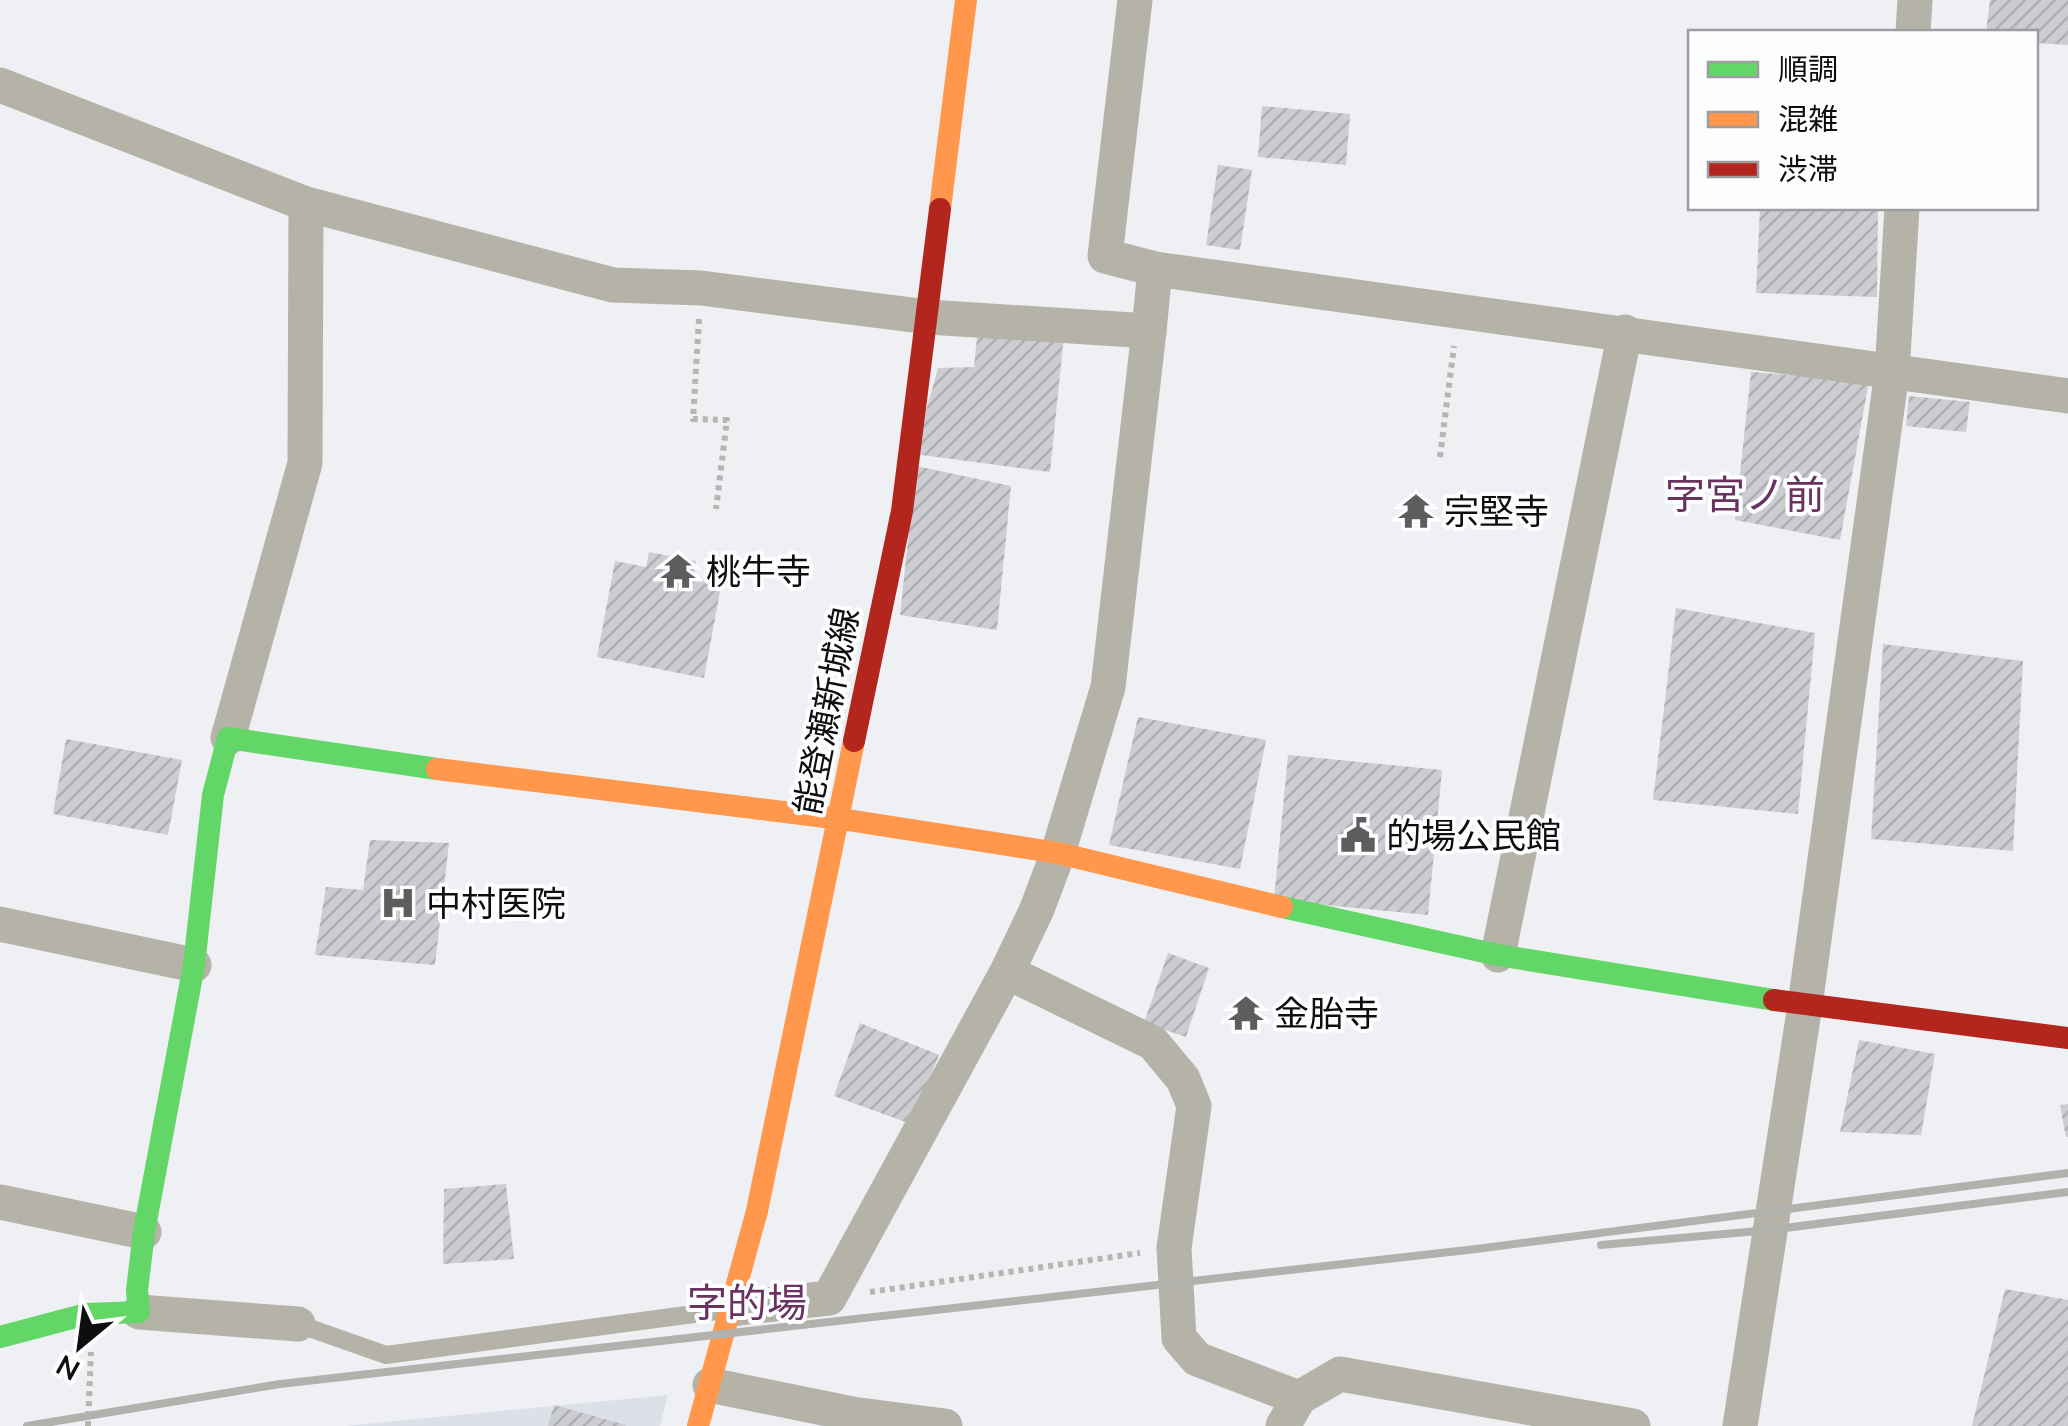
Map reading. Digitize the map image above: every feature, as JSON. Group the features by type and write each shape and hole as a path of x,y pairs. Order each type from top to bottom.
{"street":[{"name":"能登瀬新城線","path":"698,1426 757,1211 902,511 966,0"},
{"path":"1136,0 1105,256 1155,269 2068,396"},
{"path":"1912,30 1915,0"},
{"path":"0,86 306,204 613,285 701,288 928,316 1149,330"},
{"path":"139,1312 137,1290 144,1232 194,965 212,795 305,463 306,204"},
{"path":"1740,1426 1805,1005 1892,372 1902,210"},
{"path":"730,1309 829,1298 1007,972 1037,909 1108,687 1155,269"},
{"path":"1498,955 1625,332"},
{"path":"228,738 549,785 841,819 1058,853 1359,926 1498,955 1805,1005 2068,1038"},
{"path":"0,924 194,965"},
{"path":"1007,972 1153,1043 1184,1079 1194,1106 1174,1248 1178,1338 1197,1359 1291,1412 1340,1374 1633,1426"},
{"path":"0,1202 144,1232"},
{"path":"0,1337 87,1314 139,1312 298,1324"},
{"path":"710,1386 852,1414 946,1426"}],"lane":[{"path":"298,1324 386,1355 730,1309"}],"path":[{"path":"701,288 693,419 727,420 716,509"},
{"path":"1440,457 1458,310"},
{"path":"829,1298 1174,1248"},
{"path":"87,1314 92,1332 88,1426"}],"shaded area":[{"path":"668,1395 660,1426 344,1426"}],"building":[{"path":"1990,0 2068,0 2068,45 2038,43 2038,30 1986,30"},
{"path":"1262,106 1350,114 1346,165 1258,157"},
{"path":"1218,165 1252,170 1240,250 1206,245"},
{"path":"1760,210 1878,210 1877,297 1756,293"},
{"path":"1065,326 1050,472 914,454 938,368 974,367 978,327"},
{"path":"1751,372 1869,381 1840,540 1735,520"},
{"path":"1909,396 1970,402 1966,432 1906,426"},
{"path":"916,466 1011,486 997,630 900,615"},
{"path":"649,552 696,561 694,576 722,581 704,678 597,657 615,561 646,567"},
{"path":"1676,608 1815,633 1798,814 1653,800"},
{"path":"1883,644 2023,661 2013,851 1871,839"},
{"path":"1138,717 1266,740 1240,869 1109,845"},
{"path":"66,739 182,760 168,835 53,814"},
{"name":"的場公民館","path":"1288,755 1442,770 1428,915 1274,900"},
{"path":"370,840 449,843 435,965 315,955 326,887 363,890"},
{"path":"1168,953 1209,968 1186,1037 1144,1023"},
{"path":"860,1023 939,1055 911,1124 834,1096"},
{"path":"1859,1040 1935,1054 1921,1135 1840,1132"},
{"path":"2068,1104 2068,1137 2066,1137 2060,1105"},
{"path":"506,1184 514,1259 443,1264 444,1189"},
{"path":"2005,1289 2068,1300 2068,1426 1972,1426"},
{"path":"554,1405 626,1425 548,1426"}],"railway":[{"path":"27,1426 280,1384 1476,1249 2068,1173"},
{"path":"1601,1245 1769,1230 2068,1192"}],"traffic: fast":[{"path":"0,1337 87,1314 139,1312 137,1290 144,1232 194,965 213,795 228,738 437,769"},
{"path":"1282,907 1498,955 1774,1000"}],"traffic: slow":[{"path":"940,209 966,0"},
{"path":"698,1426 757,1211 854,741"},
{"path":"437,769 841,819 1058,853 1282,907"}],"traffic: jam":[{"path":"854,741 902,511 940,209"},
{"path":"1774,1000 2068,1038"}],"place":[{"name":"宗堅寺","path":"1416,511"},
{"name":"桃牛寺","path":"678,571"},
{"name":"的場公民館","path":"1358,835"},
{"name":"中村医院","path":"398,903"},
{"name":"金胎寺","path":"1246,1013"}],"district":[{"name":"字宮ノ前","path":"1745,494"},
{"name":"字的場","path":"747,1302"}]}
